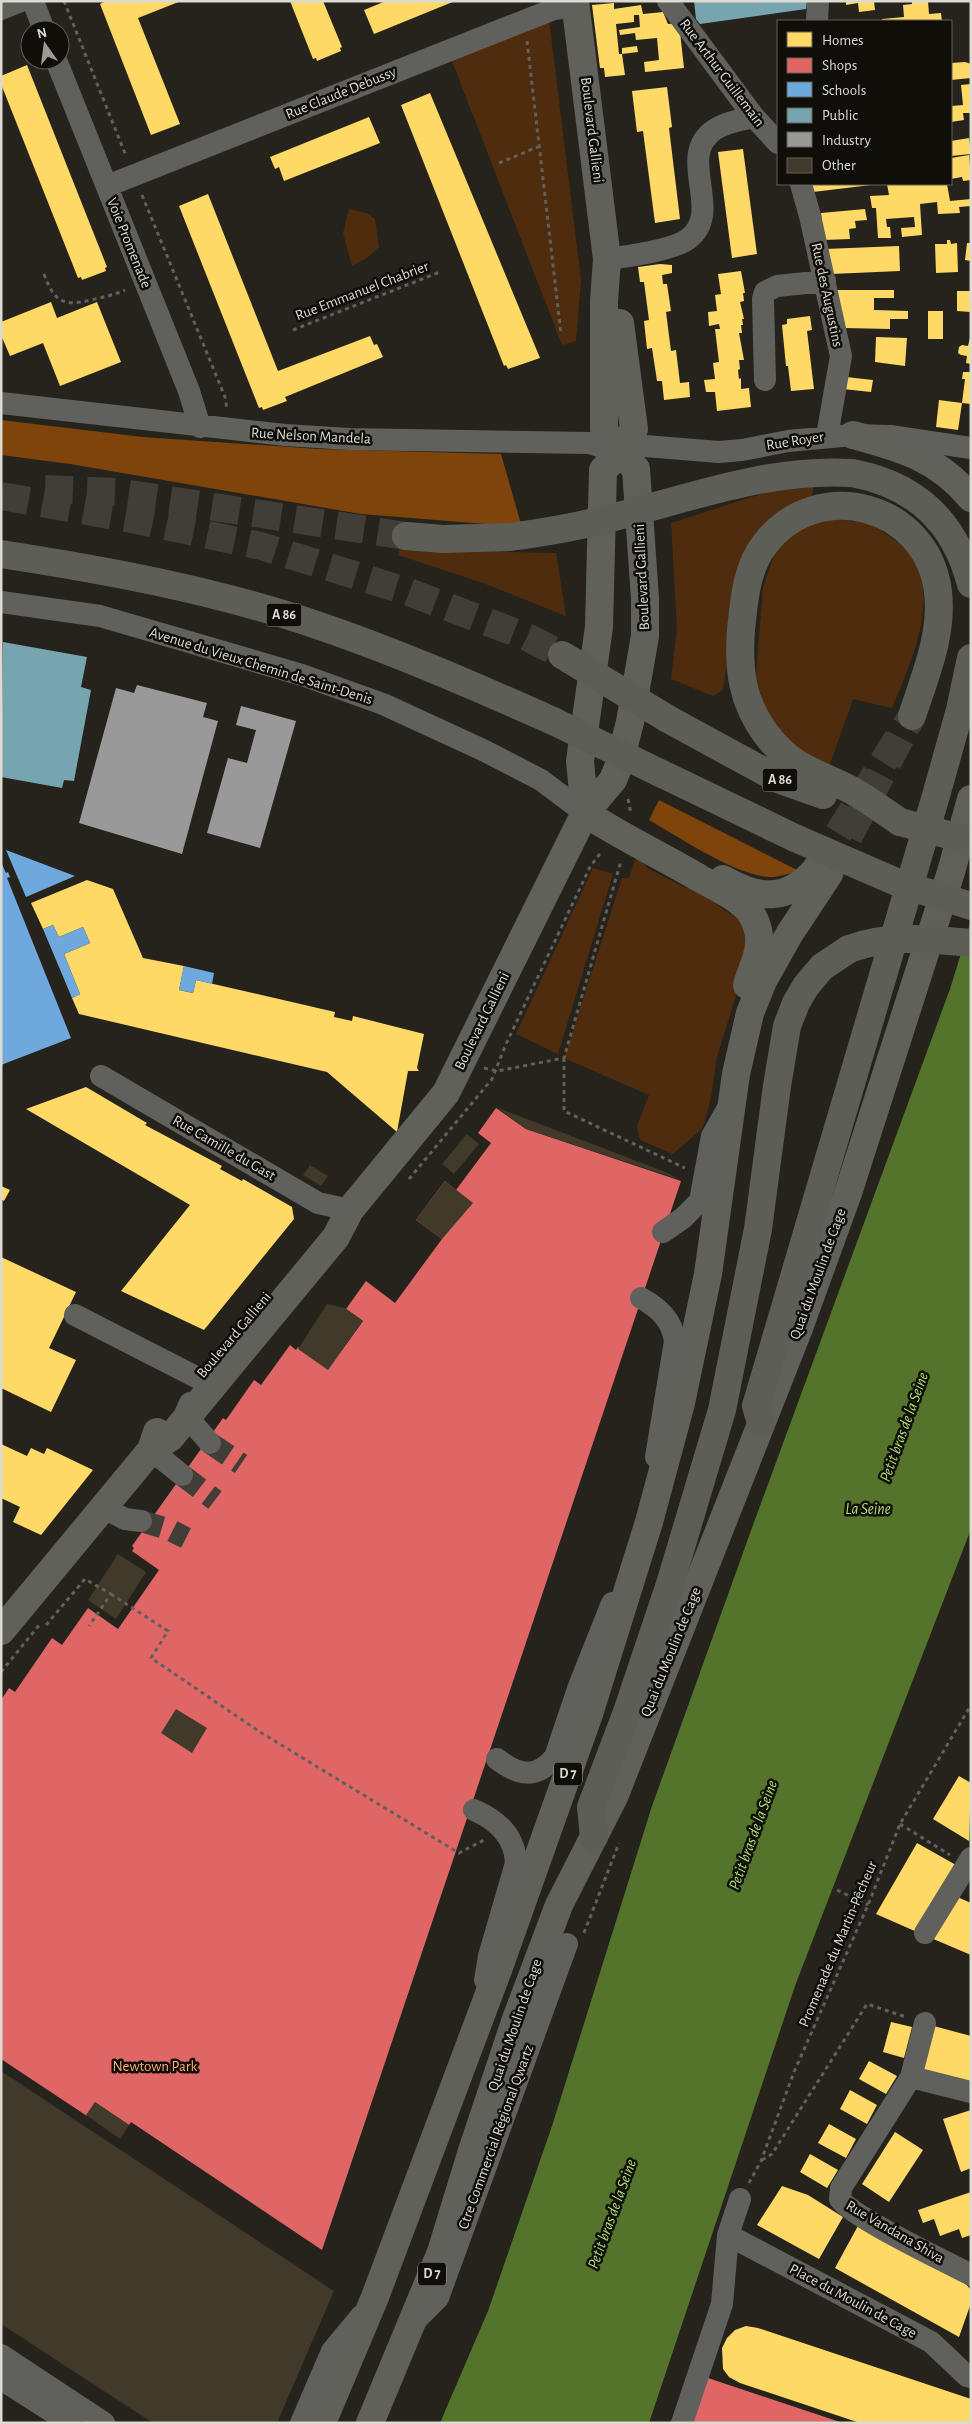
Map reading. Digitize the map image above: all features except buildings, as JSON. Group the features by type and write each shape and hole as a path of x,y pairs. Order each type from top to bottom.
{"highway":[{"path":"406,536 443,539 510,537 580,526 720,488 781,475 805,472 852,473 883,481 903,490 937,516 956,541 971,584"},
{"path":"900,822 852,791 816,776 792,762 766,734 746,700 740,676 740,656 743,615 752,569 765,543 786,524 799,516 835,506 871,509 905,527 925,552 938,590 938,623 934,647 912,716"},
{"name":"A 86","path":"1,554 153,580 289,617 373,645 438,670 553,722 794,838 901,884 971,906"},
{"name":"A 86","path":"562,655 668,719 778,779 900,822 971,841"},
{"path":"761,1423 756,1406 960,710 971,658"},
{"path":"594,1837 591,1807 627,1712 670,1584 722,1410 758,1229 776,1086 787,1026 796,1003 806,986 822,967 849,949 874,941 894,938 971,943"}],"main road":[{"name":"Boulevard Gallieni","path":"151,1450 170,1438 188,1418 336,1237 350,1210 446,1093 584,813 614,780 619,765 630,722 645,636 645,599 636,469 620,454 604,430 604,301 606,260 575,4"},
{"path":"840,435 910,452 925,459 950,475 971,498"},
{"path":"584,813 580,761 599,627 603,470 620,454"},
{"name":"Quai du Moulin de Cage","path":"370,2423 441,2252 516,2019 559,1905 614,1796 799,1328 848,1193 951,872 971,799"},
{"path":"584,813 626,826 726,881 754,892 770,895 790,892 822,872 760,989 743,1037 732,1101"},
{"path":"584,813 621,836 671,861 737,900 748,909 755,920 760,939 759,951 736,1022 732,1101"},
{"name":"D 7","path":"322,2423 375,2297 479,2021 589,1714 649,1522 681,1404 708,1274 732,1101"},
{"name":"Boulevard Gallieni","path":"1,1631 151,1450 162,1421 322,1230 350,1210"},
{"path":"349,2423 411,2285 453,2168 471,2154"},
{"path":"366,2423 383,2391"}],"street":[{"path":"1,9 21,1"},
{"path":"33,1 40,20"},
{"name":"Rue Arthur Guillemain","path":"668,1 754,116 777,142"},
{"path":"817,20 818,1"},
{"name":"Rue Claude Debussy","path":"107,186 554,9 575,4"},
{"name":"Voie Promenade","path":"60,70 189,391 200,427"},
{"path":"606,260 677,244 691,237 702,218 698,160 701,145 714,131 724,125 754,116"},
{"name":"Rue des Augustins","path":"801,185 825,280 841,356 840,435"},
{"path":"765,380 763,299 765,292 777,286 825,280"},
{"name":"Rue Nelson Mandela","path":"1,403 200,427 349,439 590,443 620,454"},
{"name":"Rue Royer","path":"620,454 645,446 719,452 734,451 840,435 890,436 971,448"},
{"name":"Avenue du Vieux Chemin de Saint-Denis","path":"1,602 100,616 302,675 383,704 483,750 541,780 584,813"},
{"name":"Rue Camille du Gast","path":"101,1076 318,1203 350,1210"},
{"path":"663,1232 683,1218 700,1201 712,1136 732,1101"},
{"path":"498,1759 516,1772 522,1773 542,1768 555,1757 579,1686 612,1603 649,1522 658,1439 675,1341 672,1326 662,1312 640,1298"},
{"path":"74,1315 198,1378"},
{"path":"210,1443 188,1418 188,1404 240,1341 245,1330 246,1321"},
{"path":"151,1450 182,1475"},
{"path":"104,1508 125,1518 141,1521"},
{"path":"474,1810 491,1818 503,1830 515,1853 516,1863 489,1956 479,2021"},
{"path":"925,1933 962,1892 969,1862"},
{"name":"Ctre Commercial Régional Qwartz","path":"413,2322 438,2298 567,1944"},
{"name":"Rue Vandana Shiva","path":"925,2023 911,2077 841,2188 840,2199 843,2204 882,2228 971,2275"},
{"path":"911,2077 971,2092"},
{"path":"682,2423 722,2304 728,2235 740,2199"},
{"name":"Place du Moulin de Cage","path":"728,2235 931,2342 969,2372"},
{"path":"301,2423 332,2352 375,2297"},
{"path":"1,2355 104,2423"},
{"path":"1,2379 70,2423"}],"path":[{"path":"64,1 225,397 228,412"},
{"path":"526,34 561,334"},
{"path":"499,163 540,146"},
{"name":"Rue Emmanuel Chabrier","path":"293,330 440,272"},
{"path":"44,274 50,290 58,300 74,304 116,294 131,288"},
{"path":"623,854 564,1058 564,1110 688,1169"},
{"path":"497,1071 564,1058"},
{"path":"46,1625 85,1579 168,1631 151,1658 260,1732 458,1853 503,1830"},
{"path":"89,1626 111,1594"},
{"name":"Promenade du Martin-Pêcheur","path":"740,2199 761,2161 794,2072 868,1905 900,1824 971,1705"},
{"path":"900,1824 969,1862"},
{"path":"837,1890 868,1905"},
{"path":"761,2161 772,2154 867,2004 925,2023"}],"shaded area":[{"path":"547,3 581,280 576,341 562,345 450,56"},
{"path":"349,209 367,213 375,219 379,247 367,258 352,266 343,233"},
{"path":"1,420 143,437 318,449 501,454 521,524 498,525 361,514 70,464 1,455"},
{"path":"814,484 811,501 793,507 734,616 723,690 713,696 671,679 677,628 671,523 776,489"},
{"path":"836,519 870,524 889,536 908,552 919,572 923,594 922,617 917,641 892,708 853,699 828,770 797,754 765,711 756,676 763,588 775,552 801,526"},
{"path":"401,544 512,552 556,553 566,616 483,583 398,555"},
{"path":"659,800 799,871 773,877 760,876 727,864 692,846 649,820"},
{"path":"638,851 647,868 686,888 704,888 716,904 731,915 732,904 753,941 717,1057 711,1098 703,1128 673,1154 640,1140 637,1126 649,1095 564,1058 622,878 629,878"},
{"path":"593,868 613,874 558,1054 516,1034"}],"water":[{"name":"La Seine","path":"971,921 971,1529 795,1986 649,2423 440,2423 488,2311 552,2126 652,1806 950,989"}],"tunnel":[{"path":"45,489 116,492 406,536"},
{"path":"1,496 132,519 261,546 406,591 527,637 562,655"},
{"path":"816,869 912,716"},
{"path":"829,874 912,716"},
{"path":"210,1443 241,1464"},
{"path":"182,1475 215,1500"},
{"path":"141,1521 168,1529 186,1538"}],"water label":[{"name":"Petit bras de la Seine","path":"904,1427"},
{"name":"Petit bras de la Seine","path":"753,1835"},
{"name":"Petit bras de la Seine","path":"612,2214"}],"park label":[{"name":"Newtown Park","path":"155,2066"}]}
